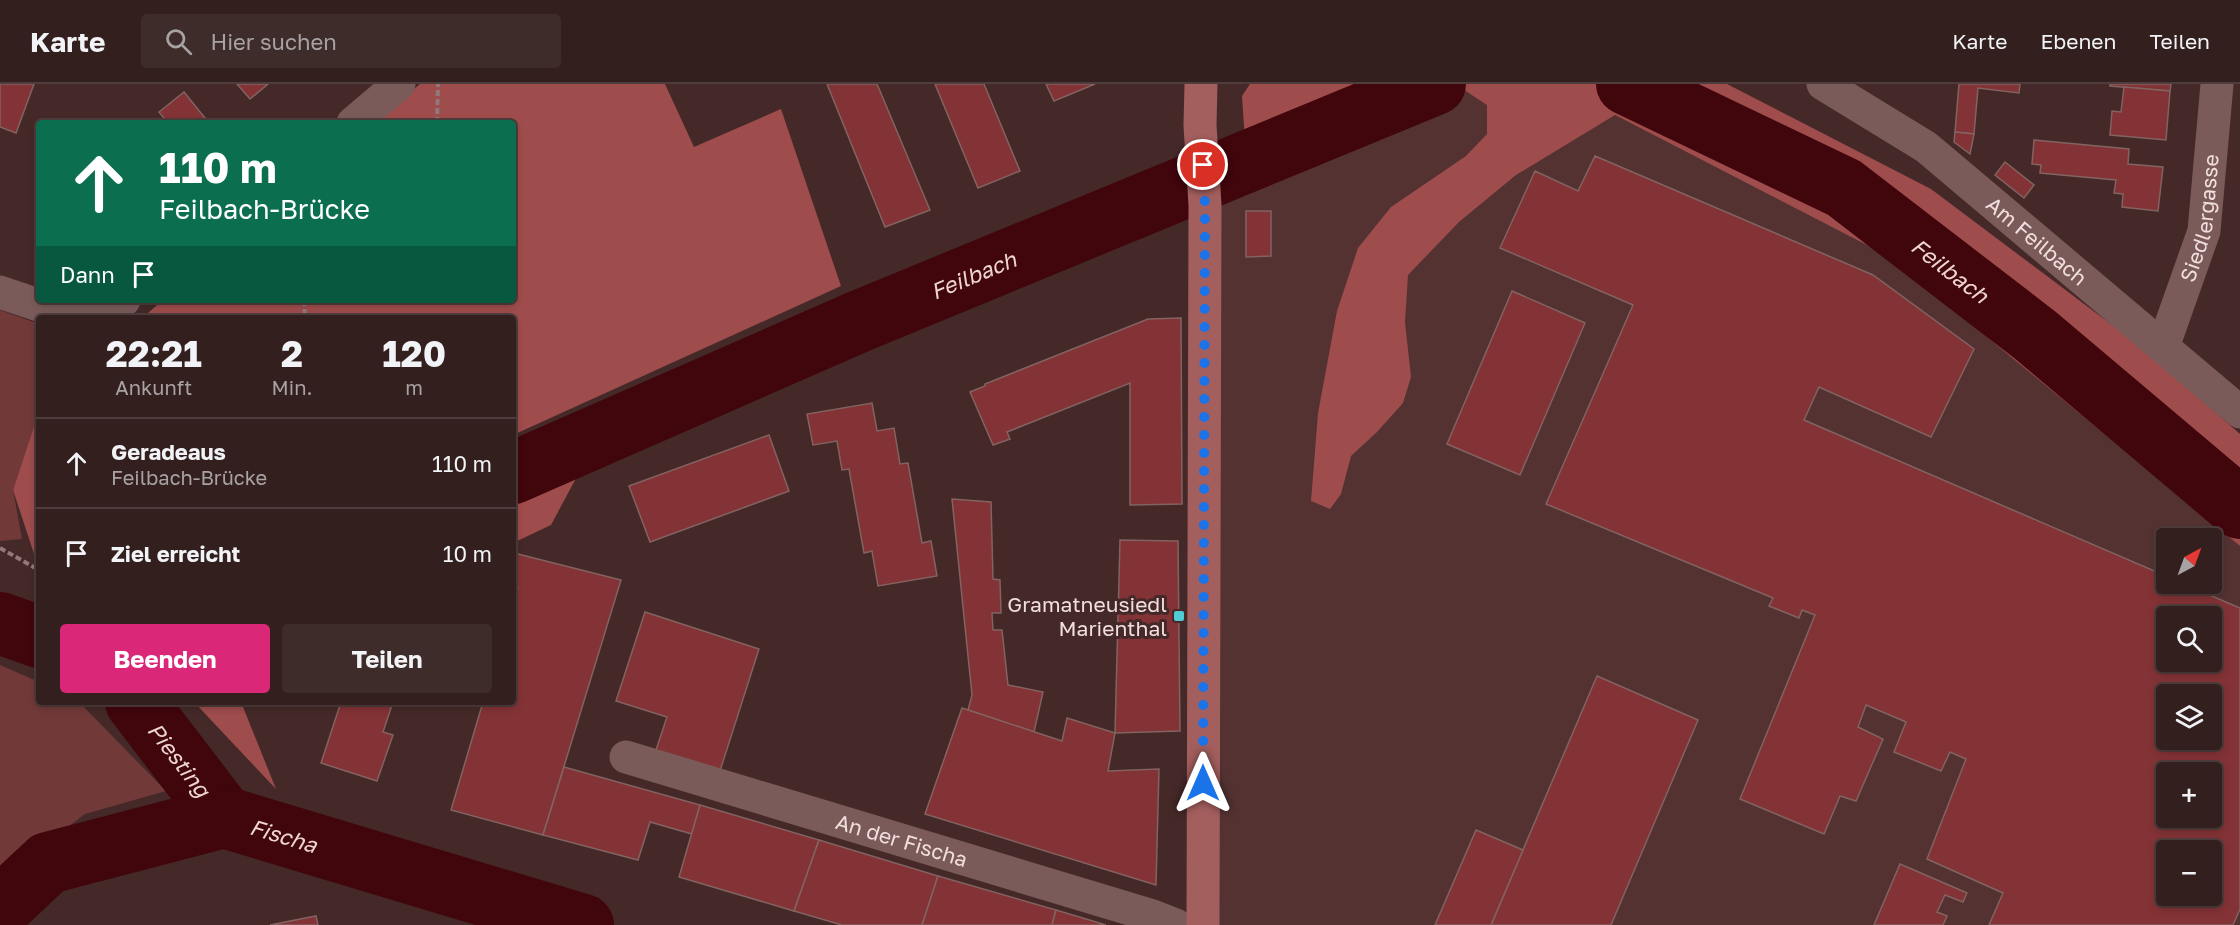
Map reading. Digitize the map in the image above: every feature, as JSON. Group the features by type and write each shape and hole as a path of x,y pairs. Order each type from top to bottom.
{"main road":[{"path":"1201,84 1200,125 1205,205 1203,925"}],"street":[{"path":"357,120 399,84"},
{"name":"Am Feilbach","path":"1823,84 1926,147 2240,412"},
{"name":"Siedlergasse","path":"2163,347 2204,231 2217,84"},
{"path":"0,292 53,310 97,311 117,303"},
{"name":"An der Fischa","path":"627,757 1153,916 1176,925"}],"path":[{"path":"437,120 438,84"},
{"path":"0,548 36,568"}],"shaded area":[{"path":"420,84 665,84 694,147 781,109 841,286 516,434 516,315 129,315 148,313 160,303 516,303 516,120 378,120"},
{"path":"1250,84 1727,84 1931,189 2140,346 2240,434 2240,546 2222,531 2222,528 2218,528 1890,257 1615,115 1516,175 1459,222 1408,275 1405,322 1411,377 1403,403 1351,456 1341,494 1330,509 1311,501 1318,413 1337,311 1358,248 1391,207 1466,156 1487,134 1487,105 1458,86 1414,104 1248,187 1242,96"},
{"path":"1466,84 1555,84 1890,257 2218,528 2156,528 2156,594 2222,594 2222,531 2240,546 2240,925 1213,925 1216,200 1414,104"},
{"path":"0,310 36,323 36,420 13,490 22,539 0,541"},
{"path":"36,420 36,560 13,490"},
{"path":"590,452 551,525 516,542 516,487"},
{"path":"0,665 36,681 36,705 82,705 166,791 85,814 0,878"},
{"path":"197,705 242,705 276,789"}],"building":[{"path":"0,84 34,84 16,133 0,127"},
{"path":"237,84 268,84 250,99"},
{"path":"827,84 877,84 930,210 885,227"},
{"path":"935,84 984,84 1020,171 978,188"},
{"path":"1046,84 1095,84 1054,101"},
{"path":"1959,84 2020,84 2019,93 1978,88 1974,134 1955,132"},
{"path":"2110,84 2171,84 2170,91 2110,86"},
{"path":"2124,87 2170,91 2166,140 2110,135 2112,111 2121,112"},
{"path":"184,92 207,120 166,120 159,112"},
{"path":"1955,132 1974,134 1970,154 1954,142"},
{"path":"2034,140 2129,149 2128,164 2163,167 2158,211 2122,207 2123,194 2114,193 2116,180 2040,173 2041,165 2032,164"},
{"path":"1595,156 1873,275 1974,349 1931,437 1819,387 1804,420 2156,572 2156,594 2207,594 2240,608 2240,909 2233,925 1989,925 2003,893 1927,859 1966,759 1950,752 1941,771 1894,752 1906,722 1866,705 1858,727 1883,739 1856,801 1840,796 1824,834 1740,799 1815,615 1802,610 1799,618 1769,606 1773,598 1546,504 1633,305 1500,248 1535,171 1578,191"},
{"path":"2005,162 2034,185 2024,198 1995,175"},
{"path":"1246,211 1271,211 1271,256 1246,257"},
{"path":"1512,291 1585,323 1520,475 1447,444"},
{"path":"1181,318 1182,504 1130,505 1130,383 1007,432 1010,439 993,445 970,392 1148,319"},
{"path":"872,403 877,431 894,428 900,464 908,463 922,543 931,541 937,576 878,586 872,551 864,553 849,469 842,470 837,441 813,445 807,414"},
{"path":"769,435 789,491 650,542 629,486"},
{"path":"952,499 991,502 993,579 1000,580 1001,613 992,613 993,630 1002,630 1008,685 1043,692 1034,732 968,710 972,695"},
{"path":"1120,540 1178,541 1180,731 1115,733"},
{"path":"516,554 621,580 543,835 451,810 482,705 516,705 516,593 518,587 516,587"},
{"path":"645,612 759,649 719,774 655,753 667,717 616,701"},
{"path":"1597,676 1698,720 1611,925 1491,925"},
{"path":"340,705 392,705 383,732 393,735 377,781 321,763"},
{"path":"962,708 1062,741 1067,718 1115,733 1108,771 1159,769 1156,885 925,814"},
{"path":"564,767 700,805 692,834 650,822 638,860 543,835"},
{"path":"700,805 819,840 794,911 679,877"},
{"path":"1476,830 1523,850 1491,925 1435,925"},
{"path":"819,840 938,876 922,925 842,925 794,911"},
{"path":"1900,864 1967,893 1963,902 1945,895 1937,912 1947,916 1943,925 1874,925"},
{"path":"938,876 1056,910 1052,925 922,925"},
{"path":"1056,910 1106,925 1052,925"},
{"path":"316,916 318,925 270,925"}],"waterway":[{"name":"Feilbach","path":"516,472 860,321 1435,84"},
{"name":"Feilbach","path":"1627,84 1844,188 2035,335 2240,508"},
{"name":"Piesting","path":"0,623 36,636"},
{"name":"Piesting","path":"138,705 224,817"},
{"name":"Fischa","path":"0,908 48,863 224,817 583,925"}],"place":[{"name":"Gramatneusiedl Marienthal","path":"1179,616"}],"route":[{"path":"1203,165 1205,266 1203,783"}]}
